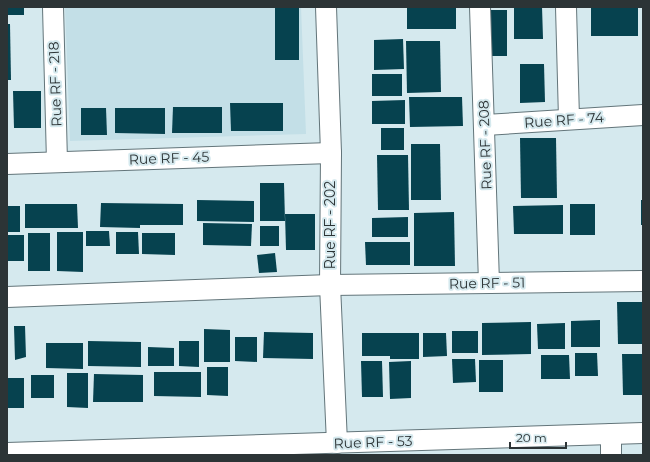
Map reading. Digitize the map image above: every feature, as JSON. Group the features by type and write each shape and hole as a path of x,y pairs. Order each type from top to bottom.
{"street":[{"name":"Rue RF - 218","path":"53,7 57,162"},
{"name":"Rue RF - 202","path":"326,7 331,153 330,285 337,443"},
{"name":"Rue RF - 208","path":"480,7 489,283"},
{"path":"566,7 568,119"},
{"name":"Rue RF - 74","path":"485,125 643,115"},
{"name":"Rue RF - 45","path":"7,164 331,153"},
{"name":"Rue RF - 51","path":"7,297 330,285 643,281"},
{"name":"Rue RF - 53","path":"7,453 207,451 337,443 643,433"},
{"path":"611,434 611,455"}],"shaded area":[{"path":"65,7 301,7 306,134 70,141"}],"building":[{"path":"7,7 24,7 24,15 7,15"},
{"path":"275,7 299,7 299,60 275,60"},
{"path":"407,7 456,7 456,29 407,29"},
{"path":"514,7 542,7 543,39 514,39"},
{"path":"591,7 638,7 638,36 591,36"},
{"path":"489,10 507,10 507,56 490,56"},
{"path":"7,24 10,24 11,80 7,80"},
{"path":"403,39 404,69 374,70 374,40"},
{"path":"406,41 440,41 441,92 407,93"},
{"path":"520,64 544,64 545,102 520,103"},
{"path":"372,74 402,74 402,96 372,96"},
{"path":"13,91 41,91 41,128 14,128"},
{"path":"409,97 462,97 463,126 410,127"},
{"path":"405,100 405,124 372,124 372,101"},
{"path":"230,103 283,103 283,131 231,131"},
{"path":"173,107 222,107 222,133 172,133"},
{"path":"81,108 106,108 107,135 81,135"},
{"path":"115,108 165,108 165,134 115,133"},
{"path":"381,128 404,128 404,150 381,150"},
{"path":"520,138 556,138 557,198 521,198"},
{"path":"411,144 440,144 441,200 411,200"},
{"path":"377,155 408,155 409,210 378,210"},
{"path":"260,183 284,183 285,221 260,221"},
{"path":"197,200 254,201 254,222 197,221"},
{"path":"641,200 643,200 643,225 641,225"},
{"path":"101,203 183,204 183,225 140,225 140,228 100,227"},
{"path":"25,204 77,204 78,228 25,228"},
{"path":"570,204 595,204 595,235 570,235"},
{"path":"563,205 563,234 514,234 513,206"},
{"path":"7,206 20,206 20,232 7,232"},
{"path":"454,212 455,266 414,266 414,213"},
{"path":"285,214 315,214 315,250 286,250"},
{"path":"408,217 408,237 372,237 372,218"},
{"path":"203,223 252,224 251,246 203,245"},
{"path":"260,226 279,226 279,246 260,246"},
{"path":"86,231 109,231 110,246 86,246"},
{"path":"57,232 83,232 83,272 57,271"},
{"path":"116,232 138,232 139,254 116,254"},
{"path":"28,233 50,233 50,271 28,271"},
{"path":"142,233 175,233 175,255 142,254"},
{"path":"7,235 24,235 24,261 7,261"},
{"path":"365,242 410,242 410,265 366,265"},
{"path":"275,253 277,272 259,273 257,255"},
{"path":"617,302 643,302 643,344 618,344"},
{"path":"600,320 600,347 571,347 571,321"},
{"path":"531,322 531,354 482,355 482,323"},
{"path":"565,323 565,349 538,349 537,324"},
{"path":"14,326 25,326 26,357 15,360"},
{"path":"204,329 230,330 230,362 204,362"},
{"path":"452,331 478,331 478,353 452,353"},
{"path":"264,332 313,333 313,359 263,358"},
{"path":"362,333 419,333 419,359 390,359 390,356 362,356"},
{"path":"423,333 446,333 447,356 423,357"},
{"path":"235,337 257,337 257,362 235,361"},
{"path":"88,341 141,342 141,367 88,366"},
{"path":"179,341 199,341 199,367 179,366"},
{"path":"46,343 83,343 83,369 46,368"},
{"path":"148,347 174,348 174,366 148,366"},
{"path":"575,353 597,353 598,376 575,376"},
{"path":"622,354 643,354 643,395 623,395"},
{"path":"541,355 569,355 570,379 541,379"},
{"path":"452,359 475,359 476,382 453,383"},
{"path":"479,360 503,360 503,392 479,392"},
{"path":"361,361 382,361 383,397 362,397"},
{"path":"411,361 411,398 390,399 389,362"},
{"path":"207,367 228,367 228,396 207,395"},
{"path":"154,372 201,372 201,397 154,396"},
{"path":"67,373 88,373 88,408 67,407"},
{"path":"94,374 143,375 143,402 93,402"},
{"path":"31,375 54,375 54,398 31,398"},
{"path":"7,378 24,378 24,408 7,408"}]}
